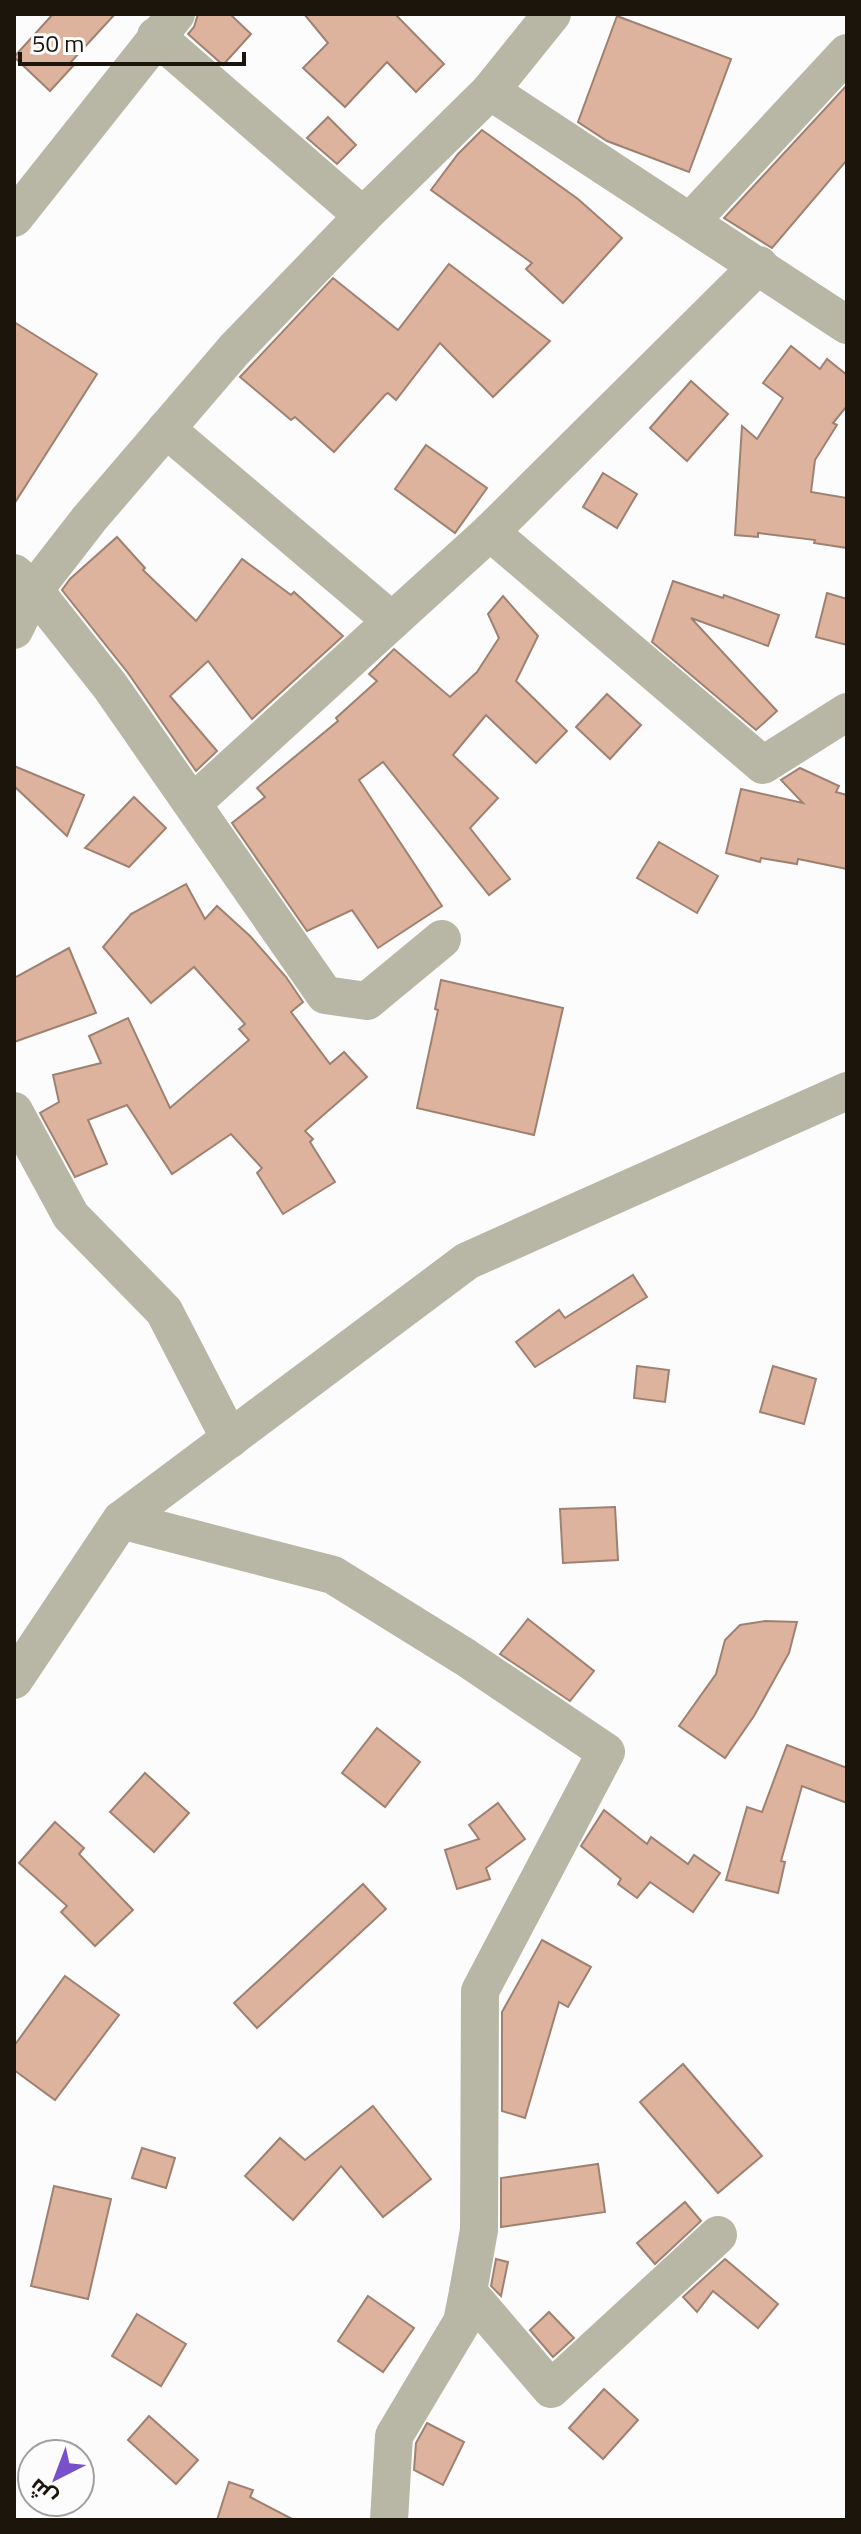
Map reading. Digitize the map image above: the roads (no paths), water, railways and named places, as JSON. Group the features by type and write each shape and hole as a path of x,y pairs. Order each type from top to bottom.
{"street":[{"path":"14,630 24,582 89,519 234,350 363,216 490,91 552,14"},
{"path":"14,218 166,25 363,216"},
{"path":"691,221 847,53"},
{"path":"490,91 847,325"},
{"path":"193,803 490,532 759,265"},
{"path":"166,429 392,621"},
{"path":"490,532 763,765 847,712"},
{"path":"24,582 110,686 325,995 367,1001 442,939"},
{"path":"14,1680 121,1520 467,1261 847,1091"},
{"path":"14,1111 71,1216 164,1311 230,1439"},
{"path":"121,1520 333,1575 465,1657 606,1752 480,1991 479,2230 462,2322 394,2436 389,2520"},
{"path":"468,2292 551,2389 718,2235"}]}
